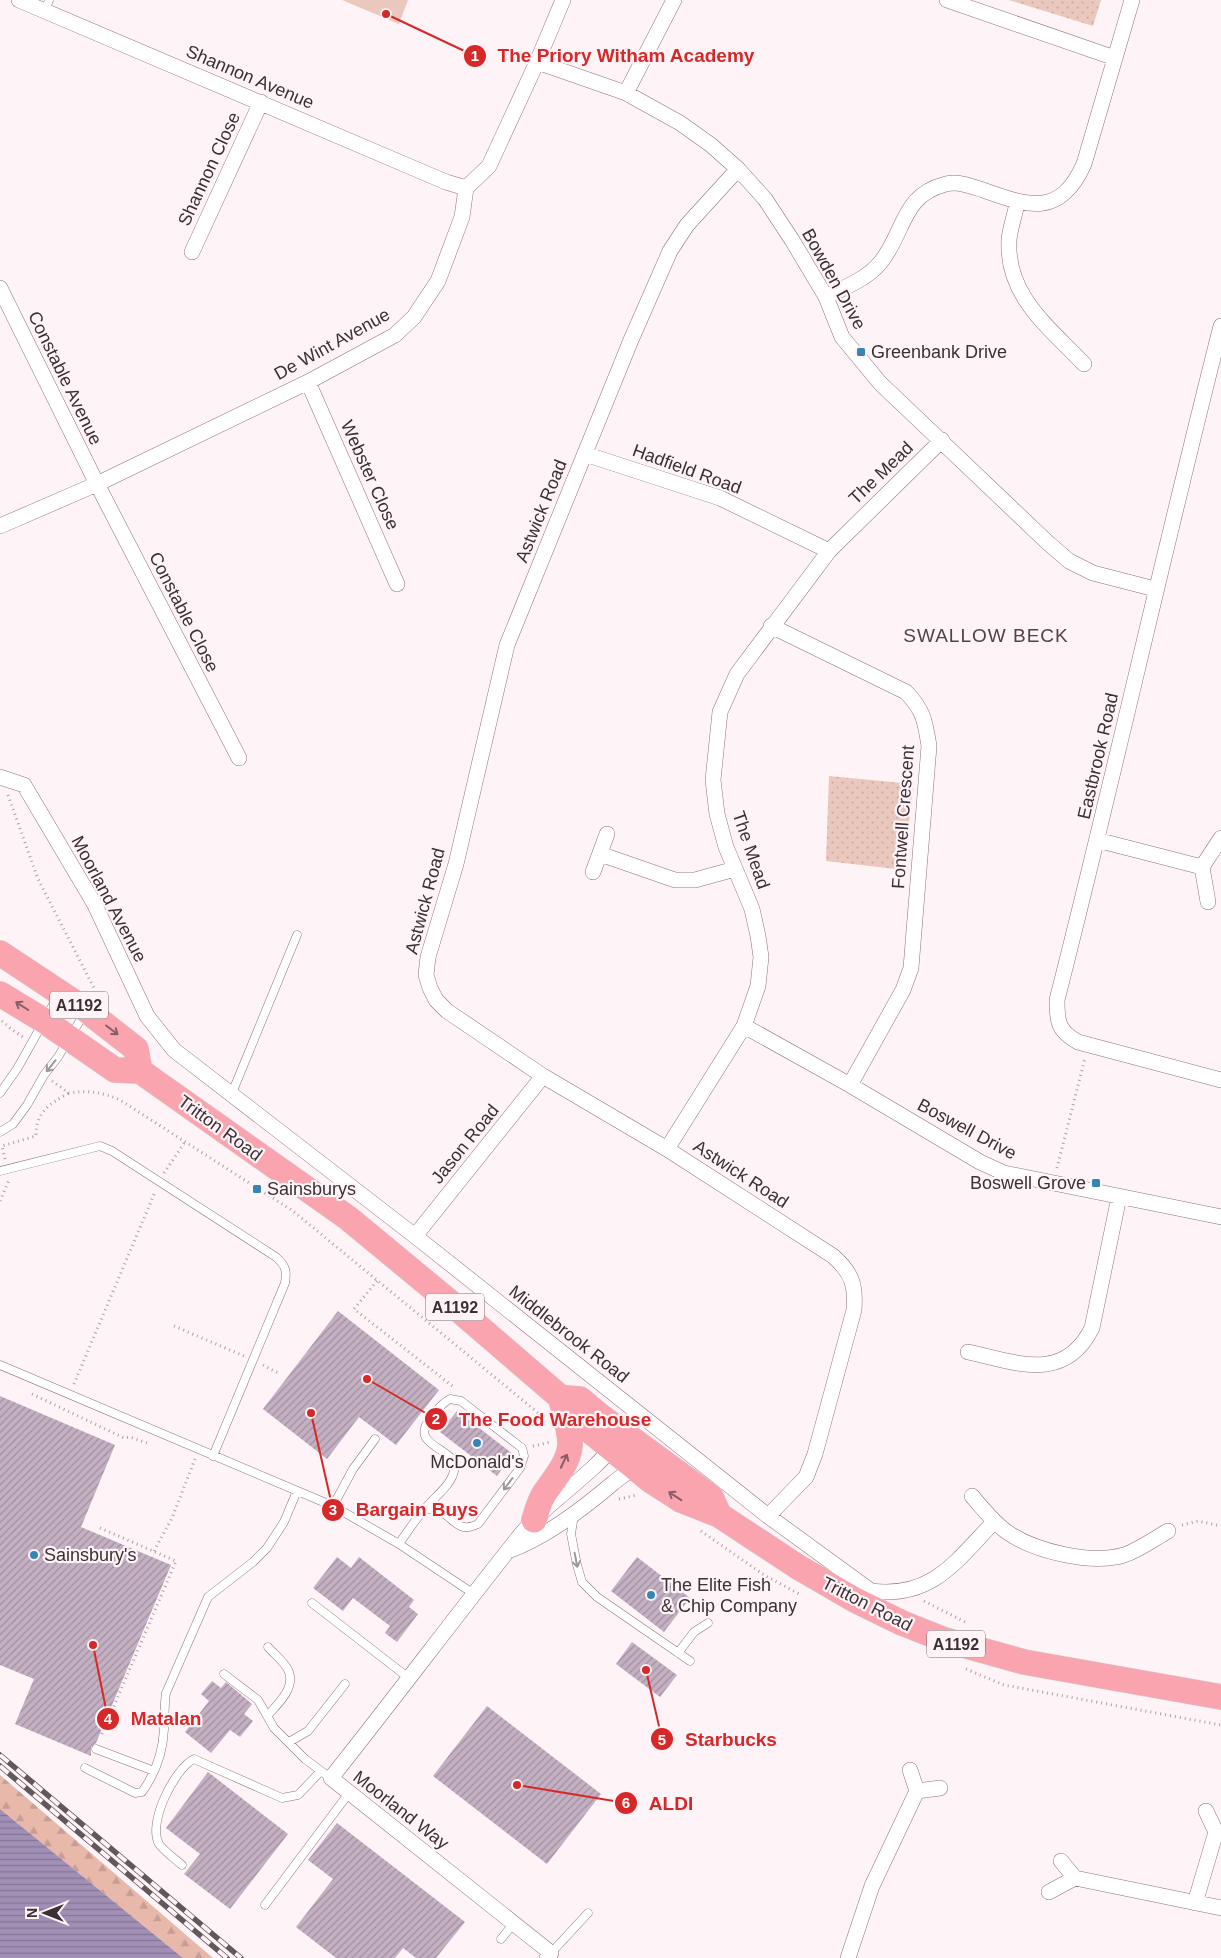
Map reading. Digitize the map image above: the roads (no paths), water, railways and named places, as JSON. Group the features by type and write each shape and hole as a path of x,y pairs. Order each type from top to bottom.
{"main road":[{"name":"A1192","path":"0,954 58,1023 115,1070 140,1071 136,1049 92,1003 58,1023"},
{"name":"A1192","path":"0,994 58,1023"},
{"name":"Tritton Road","path":"140,1071 348,1218 560,1397 584,1426 618,1441 641,1458 650,1480 681,1500 719,1515 798,1567 855,1600 902,1623 945,1640 1024,1662 1221,1697"},
{"path":"534,1520 538,1507 567,1457 569,1450 570,1444 560,1397"}],"street":[{"name":"Shannon Avenue","path":"19,0 47,5 261,102 446,182 466,188"},
{"path":"466,188 489,166 563,0"},
{"path":"626,93 674,0"},
{"path":"947,0 1115,58"},
{"path":"826,297 855,282 879,265 892,248 907,213 916,198 933,188 948,184 968,185 1017,203 1036,205 1052,201 1066,192 1078,179 1084,164 1132,0"},
{"name":"Bowden Drive","path":"537,62 626,93 680,123 711,145 738,169 765,199 826,297 842,337 880,383 942,440 1006,504 1069,561 1093,573 1155,589"},
{"name":"Shannon Close","path":"192,252 261,102"},
{"name":"Astwick Road","path":"738,169 687,225 670,251 631,340 507,645 456,864 428,957 426,974 436,1000 447,1011 544,1076 667,1148 833,1256 843,1265 852,1278 855,1294 854,1310 816,1454 806,1477 768,1516"},
{"name":"De Wint Avenue","path":"0,526 97,484 308,382 395,335 414,317 438,281 462,217 466,188"},
{"path":"1017,203 1009,238 1011,271 1016,285 1030,307 1084,364"},
{"name":"Constable Avenue","path":"0,288 97,484"},
{"name":"Eastbrook Road","path":"1221,326 1155,589 1098,840 1057,1000 1059,1026 1066,1036 1078,1042 1221,1080"},
{"name":"Webster Close","path":"308,382 397,584"},
{"name":"The Mead","path":"667,1148 744,1026 758,986 761,957 752,909 726,846 717,814 713,780 720,712 737,674 771,626 829,551 942,440"},
{"name":"Hadfield Road","path":"585,454 720,498 829,551"},
{"name":"Constable Close","path":"97,484 239,758"},
{"name":"Fontwell Crescent","path":"771,626 906,692 919,706 926,723 929,746 910,968 903,990 850,1084"},
{"name":"Moorland Avenue","path":"1,777 24,786 95,905 146,1016 174,1050"},
{"path":"593,872 607,834"},
{"path":"1208,902 1202,867 1221,838"},
{"path":"1098,840 1202,867"},
{"path":"600,854 675,880 695,880 735,869"},
{"name":"Boswell Drive","path":"744,1026 850,1084 996,1170 1053,1184 1221,1217"},
{"name":"Middlebrook Road","path":"174,1050 415,1236 768,1516 871,1591 903,1591 922,1586 941,1575 994,1522"},
{"name":"Jason Road","path":"415,1236 544,1076"},
{"path":"968,1352 1037,1366 1059,1361 1078,1349 1086,1340 1092,1328 1119,1197"},
{"name":"Moorland Way","path":"549,1956 514,1924 326,1774 410,1679 474,1594 534,1520 618,1441"},
{"name":"Moorland Way","path":"508,1551 526,1544 575,1512 641,1458"},
{"path":"972,1496 994,1522 1024,1543 1038,1548 1079,1556 1108,1558 1125,1554 1168,1531"},
{"path":"848,1958 872,1886 917,1791 910,1770"},
{"path":"917,1791 940,1788"},
{"path":"1195,1903 1218,1829 1206,1810"},
{"path":"1061,1861 1075,1878 1221,1908"},
{"path":"1049,1892 1075,1878"}],"lane":[{"path":"232,1093 297,936"},
{"path":"0,1093 17,1069 58,1023 92,1003"},
{"path":"0,1132 12,1124 27,1105 44,1075 58,1023"},
{"path":"4,1170 100,1146 112,1151 276,1257 285,1266 287,1273 284,1283 213,1456"},
{"path":"0,1366 333,1506 399,1544 474,1594"},
{"path":"399,1544 424,1509 446,1485 454,1471 454,1463 447,1454 427,1440 424,1432 425,1425 443,1402 450,1399 460,1402 522,1448 524,1456 520,1468 478,1524 470,1528 461,1527 436,1510 424,1509"},
{"path":"333,1506 353,1469 375,1439"},
{"path":"85,1768 135,1792 142,1792 149,1782 162,1751 166,1693 208,1597 253,1562 267,1548 284,1522 297,1491"},
{"path":"575,1512 571,1534 582,1582 597,1597 690,1661"},
{"path":"312,1603 410,1679"},
{"path":"678,1653 694,1632 708,1623"},
{"path":"267,1716 282,1700 290,1683 289,1671 268,1647"},
{"path":"182,1865 159,1844 155,1828 161,1804 186,1763 194,1759 282,1798 298,1795 326,1774 274,1728 258,1700 224,1674"},
{"path":"288,1742 308,1731 345,1684"},
{"path":"96,1749 154,1771"},
{"path":"265,1905 349,1793"},
{"path":"549,1956 588,1913"},
{"path":"501,1939 514,1924"}],"railway":[{"path":"0,1755 241,1958"},
{"path":"0,1766 227,1958"}],"place":[{"name":"The Priory Witham Academy","path":"386,14"},
{"name":"Greenbank Drive","path":"861,352"},
{"name":"Boswell Grove","path":"1096,1183"},
{"name":"Sainsburys","path":"257,1189"},
{"name":"The Food Warehouse","path":"367,1379"},
{"name":"Bargain Buys","path":"311,1413"},
{"name":"McDonald's","path":"477,1443"},
{"name":"Sainsbury's","path":"34,1555"},
{"name":"The Elite Fish & Chip Company","path":"651,1595"},
{"name":"Matalan","path":"93,1645"},
{"name":"Starbucks","path":"646,1670"},
{"name":"ALDI","path":"517,1785"}],"district":[{"name":"SWALLOW BECK","path":"986,635"}]}
